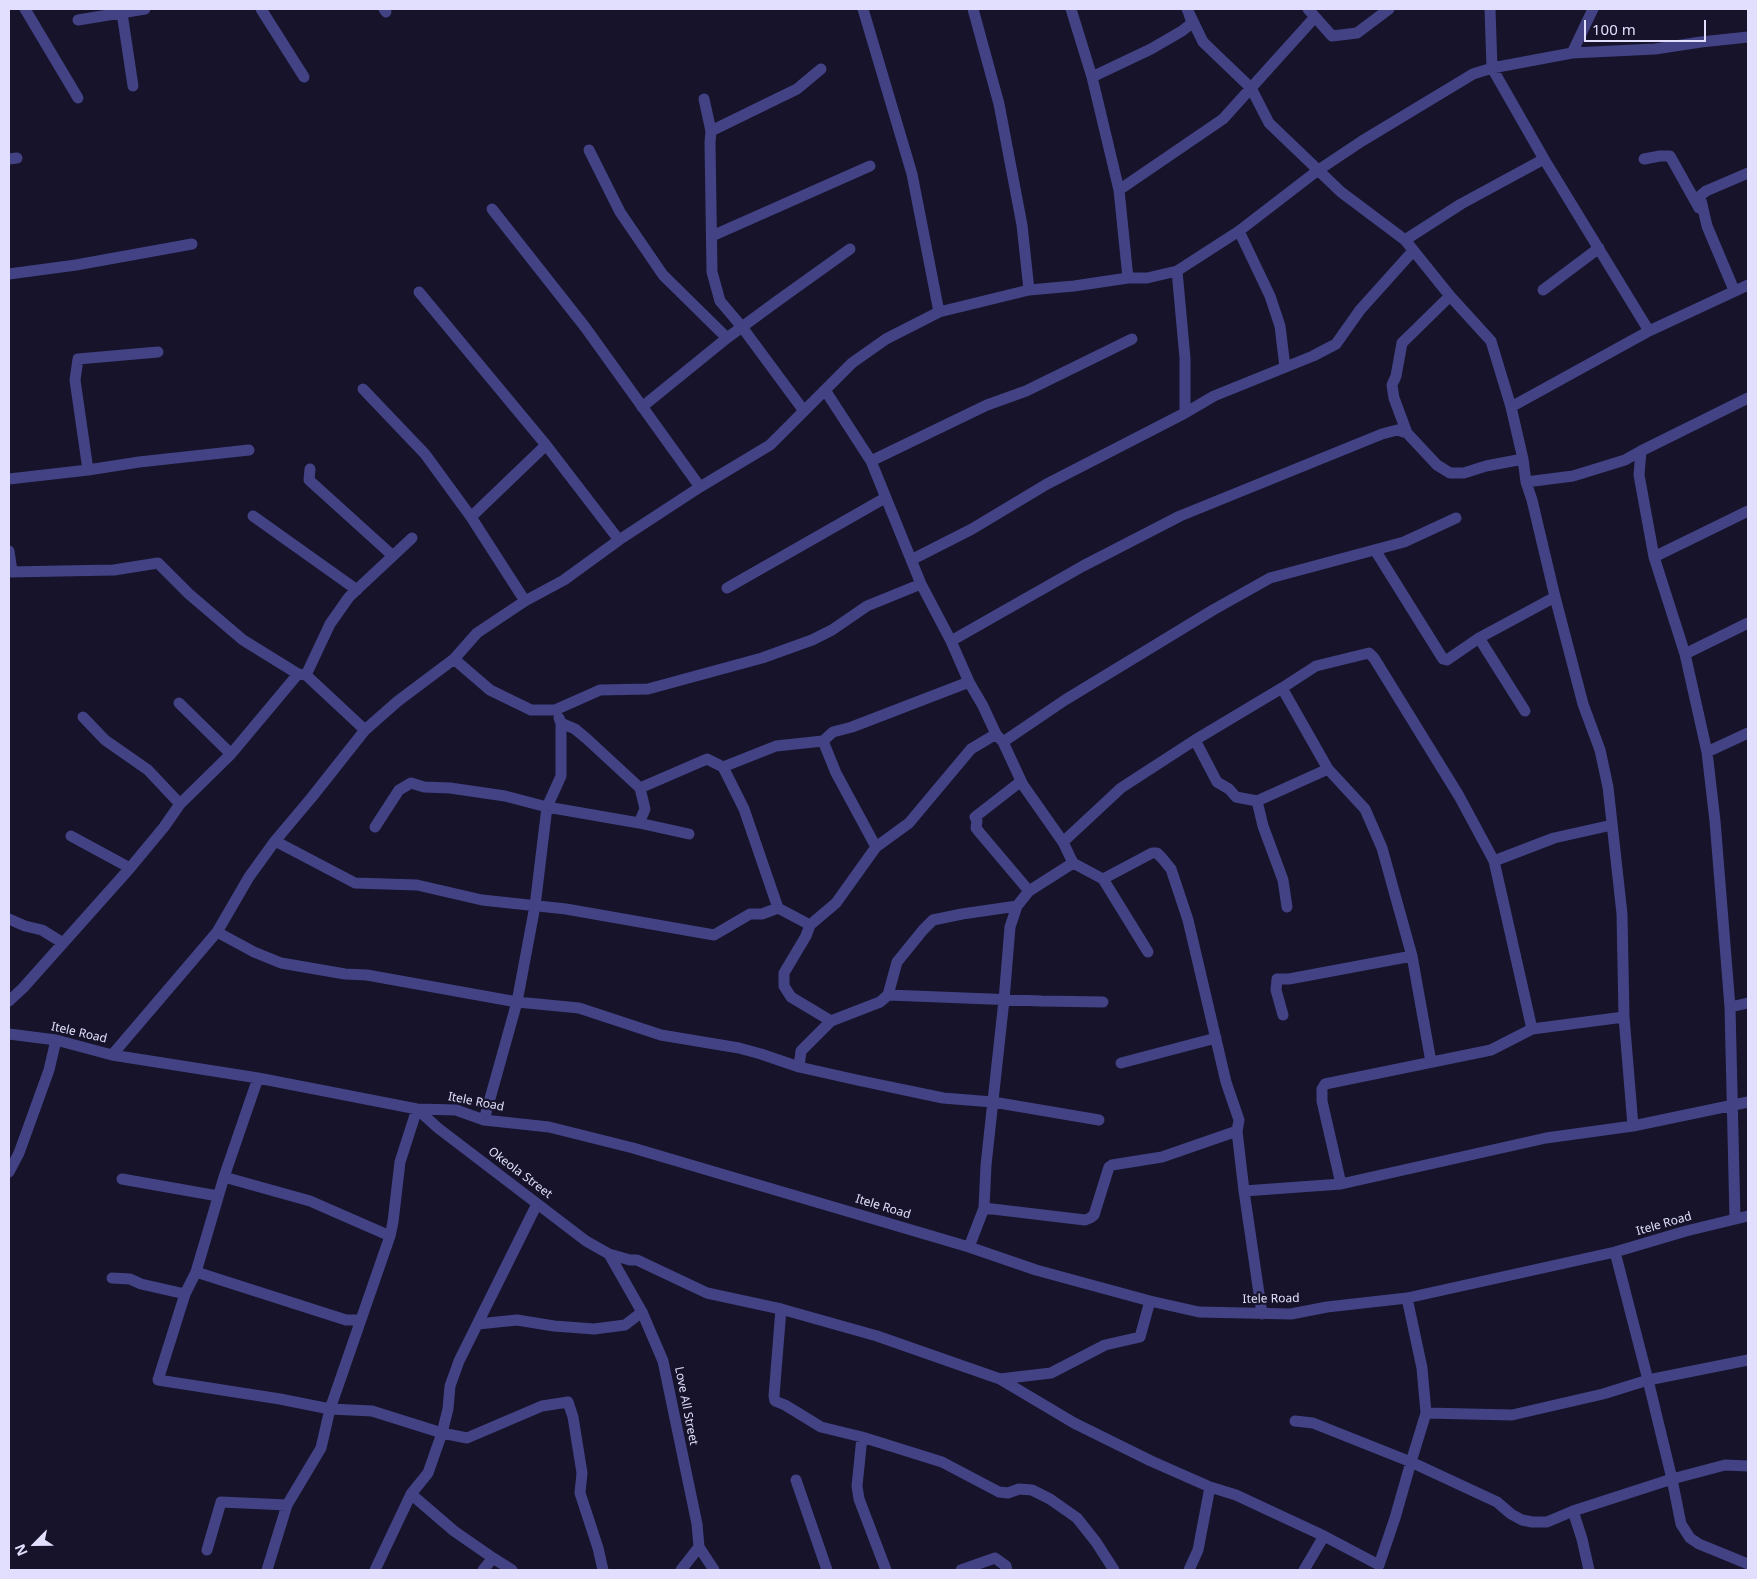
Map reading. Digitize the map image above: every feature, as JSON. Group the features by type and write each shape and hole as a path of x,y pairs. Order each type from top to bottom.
{"street":[{"path":"25,9 78,98"},
{"path":"78,20 145,9"},
{"path":"261,9 304,76"},
{"path":"973,9 999,104 1022,225 1029,290"},
{"path":"1071,9 1092,77 1119,190 1128,278"},
{"path":"1119,190 1223,119 1251,88 1311,13 1332,36 1342,36 1357,33 1389,9"},
{"path":"1490,9 1492,68 1544,159 1649,331"},
{"path":"1572,53 1592,9"},
{"path":"1092,77 1151,49 1182,31 1192,23 1187,10"},
{"path":"1187,10 1203,42 1251,88 1269,123 1341,192 1405,240 1450,296 1491,341 1511,407 1523,459 1526,482 1583,704 1600,750 1608,787 1622,914 1624,1017 1633,1126"},
{"path":"863,11 912,174 939,312"},
{"path":"122,13 133,86"},
{"path":"112,1055 217,932 274,840 312,797 365,730 398,701 454,659 477,634 525,601 564,580 619,540 700,487 770,445 852,363 886,339 939,312 1029,290 1128,278 1147,278 1177,271 1239,231 1317,171 1362,141 1473,74 1492,68 1572,53 1655,49 1748,37"},
{"path":"711,131 796,88 821,69"},
{"path":"704,99 711,131 712,272 720,301 742,327 804,411"},
{"path":"589,150 620,212 663,275 727,338"},
{"path":"1644,160 1660,156 1670,156 1704,216"},
{"path":"1405,240 1461,204 1544,159"},
{"path":"712,236 870,166"},
{"path":"1734,290 1706,226 1700,196 1706,191 1748,173"},
{"path":"492,209 585,327 700,487"},
{"path":"1239,231 1270,296 1280,326 1285,366"},
{"path":"9,274 76,265 192,244"},
{"path":"1543,290 1599,248"},
{"path":"642,407 727,338 850,249"},
{"path":"910,560 972,529 1047,484 1185,413 1214,396 1313,356 1336,344 1360,310 1413,251"},
{"path":"1177,271 1185,358 1185,413"},
{"path":"1511,407 1649,331 1748,285"},
{"path":"418,292 546,445 619,540"},
{"path":"1450,296 1402,343 1396,376 1392,385 1394,398 1407,433 1437,465 1450,473 1464,473 1486,466 1523,459"},
{"path":"871,461 987,404 1026,391 1132,339"},
{"path":"88,470 76,380 78,359 158,352"},
{"path":"363,389 425,454 472,517 525,601"},
{"path":"825,390 871,461 921,584 1023,786 1062,842 1073,863 1103,879 1148,952"},
{"path":"1526,482 1572,476 1626,460 1640,451 1748,398"},
{"path":"951,641 1083,566 1180,516 1382,434 1397,430 1407,433"},
{"path":"472,517 546,445"},
{"path":"9,479 249,450"},
{"path":"1640,451 1640,475 1654,557 1686,654 1708,752 1730,1007 1735,1220"},
{"path":"1626,460 1640,475"},
{"path":"310,469 309,480 393,556"},
{"path":"727,588 885,498"},
{"path":"1654,557 1748,511"},
{"path":"253,516 357,590"},
{"path":"831,1020 791,997 784,986 784,973 806,936 810,925 836,903 876,847 909,822 971,749 1000,738 1213,610 1270,578 1404,542 1456,518"},
{"path":"9,1001 23,988 130,868 164,827 180,804 231,754 302,674 330,624 349,597 412,538"},
{"path":"1375,550 1443,659 1447,660 1453,657 1479,638 1555,597"},
{"path":"9,551 10,572 114,570 158,563 189,594 243,640 302,674 365,730"},
{"path":"454,659 490,690 531,710 555,710 600,690 648,689 762,658 812,640 832,630 867,606 921,584"},
{"path":"1686,654 1748,623"},
{"path":"1479,638 1525,711"},
{"path":"1062,842 1120,788 1194,740 1316,666 1369,653 1374,658 1459,796 1494,861 1532,1029"},
{"path":"723,767 776,746 823,741 832,732 852,727 969,682"},
{"path":"1282,688 1328,769 1364,809 1382,848 1406,941 1412,956 1431,1062"},
{"path":"179,703 231,754"},
{"path":"484,1120 518,1002 535,906 547,807 561,776 561,723 555,710"},
{"path":"83,718 104,740 148,770 180,804"},
{"path":"561,723 575,729 640,788 644,809 639,822"},
{"path":"1708,752 1748,733"},
{"path":"1194,740 1217,782 1229,789 1236,797 1256,801 1328,769"},
{"path":"823,741 836,773 876,847"},
{"path":"640,788 707,759 723,767 744,809 778,908 810,925"},
{"path":"1023,786 1020,782 975,817 977,821 976,828 1028,891"},
{"path":"375,827 400,790 411,783 424,787 450,788 505,796 547,807 639,822 689,834"},
{"path":"1256,801 1283,880 1288,907"},
{"path":"1494,861 1554,838 1612,825"},
{"path":"71,836 130,868"},
{"path":"274,840 355,883 417,885 482,900 566,910 714,935 750,914 762,914 778,908"},
{"path":"1103,879 1157,853 1171,869 1188,920 1226,1082 1239,1120 1237,1131 1244,1191 1262,1314"},
{"path":"969,1247 984,1208 1010,927 1017,906 1028,891 1073,863"},
{"path":"799,1067 801,1051 831,1020 880,1002 888,995 896,962 933,920 1017,906"},
{"path":"9,919 24,926 42,930 63,943"},
{"path":"217,932 254,952 281,963 345,974 366,974 518,1002 579,1008 661,1035 738,1048 799,1067 942,1098 993,1102 1099,1120"},
{"path":"1283,1015 1276,990 1277,980 1412,956"},
{"path":"888,995 1103,1002"},
{"path":"1730,1007 1748,1003"},
{"path":"1341,1184 1322,1101 1322,1089 1326,1084 1491,1050 1532,1029 1624,1017"},
{"name":"Itele Road","path":"9,1034 56,1040 112,1055 258,1078 417,1109 456,1110 484,1120 549,1127 633,1148 969,1247 1036,1270 1150,1301 1199,1312 1291,1314 1327,1307 1407,1298 1616,1252 1686,1231 1748,1216"},
{"path":"1121,1063 1216,1038"},
{"path":"9,1172 19,1153 46,1079 56,1040"},
{"path":"258,1078 224,1177 196,1272 185,1294 158,1380 280,1399 330,1409 372,1410 442,1433 467,1438 542,1406 568,1402 573,1417 582,1474 580,1493 598,1548 603,1570"},
{"path":"1244,1191 1341,1184 1546,1138 1633,1126 1748,1102"},
{"path":"267,1570 286,1506 321,1448 330,1409 390,1236 400,1162 417,1109"},
{"name":"Okeola Street","path":"417,1109 438,1128 537,1204 586,1241 609,1254 637,1260 707,1293 781,1309 877,1336 1000,1379 1083,1427 1151,1461 1210,1487 1236,1495 1324,1536 1384,1567"},
{"path":"984,1208 1084,1220 1094,1214 1109,1167 1112,1165 1162,1157 1237,1131"},
{"path":"224,1177 310,1201 390,1236"},
{"path":"122,1179 218,1196"},
{"path":"376,1570 411,1494 428,1473 442,1433 448,1408 450,1386 459,1361 537,1204"},
{"path":"1616,1252 1672,1479 1681,1524 1690,1538 1699,1544 1748,1564"},
{"name":"Love All Street","path":"609,1254 642,1312 663,1361 697,1524 699,1547 714,1570"},
{"path":"196,1272 346,1320 360,1320"},
{"path":"112,1278 130,1280 185,1294"},
{"path":"1384,1567 1411,1462 1426,1413 1422,1368 1407,1298"},
{"path":"1000,1379 1051,1373 1104,1345 1140,1337 1150,1301"},
{"path":"781,1309 774,1396 776,1401 820,1427 862,1437 942,1462 999,1492 1019,1489 1032,1490 1050,1499 1077,1518 1096,1542 1114,1570"},
{"path":"478,1324 516,1320 554,1326 594,1329 625,1325 642,1312"},
{"path":"346,1320 355,1338"},
{"path":"1426,1413 1512,1415 1603,1394 1648,1380 1747,1361"},
{"path":"1296,1421 1313,1423 1411,1462 1497,1502 1511,1514 1522,1520 1539,1523 1547,1522 1573,1511 1672,1479 1725,1466 1748,1466"},
{"path":"862,1437 857,1486 859,1499 886,1570"},
{"path":"796,1480 827,1570"},
{"path":"1189,1570 1198,1550 1210,1487"},
{"path":"411,1494 454,1531 512,1570"},
{"path":"207,1550 221,1502 286,1506"},
{"path":"1573,1511 1582,1538 1589,1570"},
{"path":"1304,1570 1324,1536"},
{"path":"681,1570 699,1547"},
{"path":"483,1570 492,1558"},
{"path":"961,1570 995,1558 1006,1566 1008,1570"}]}
